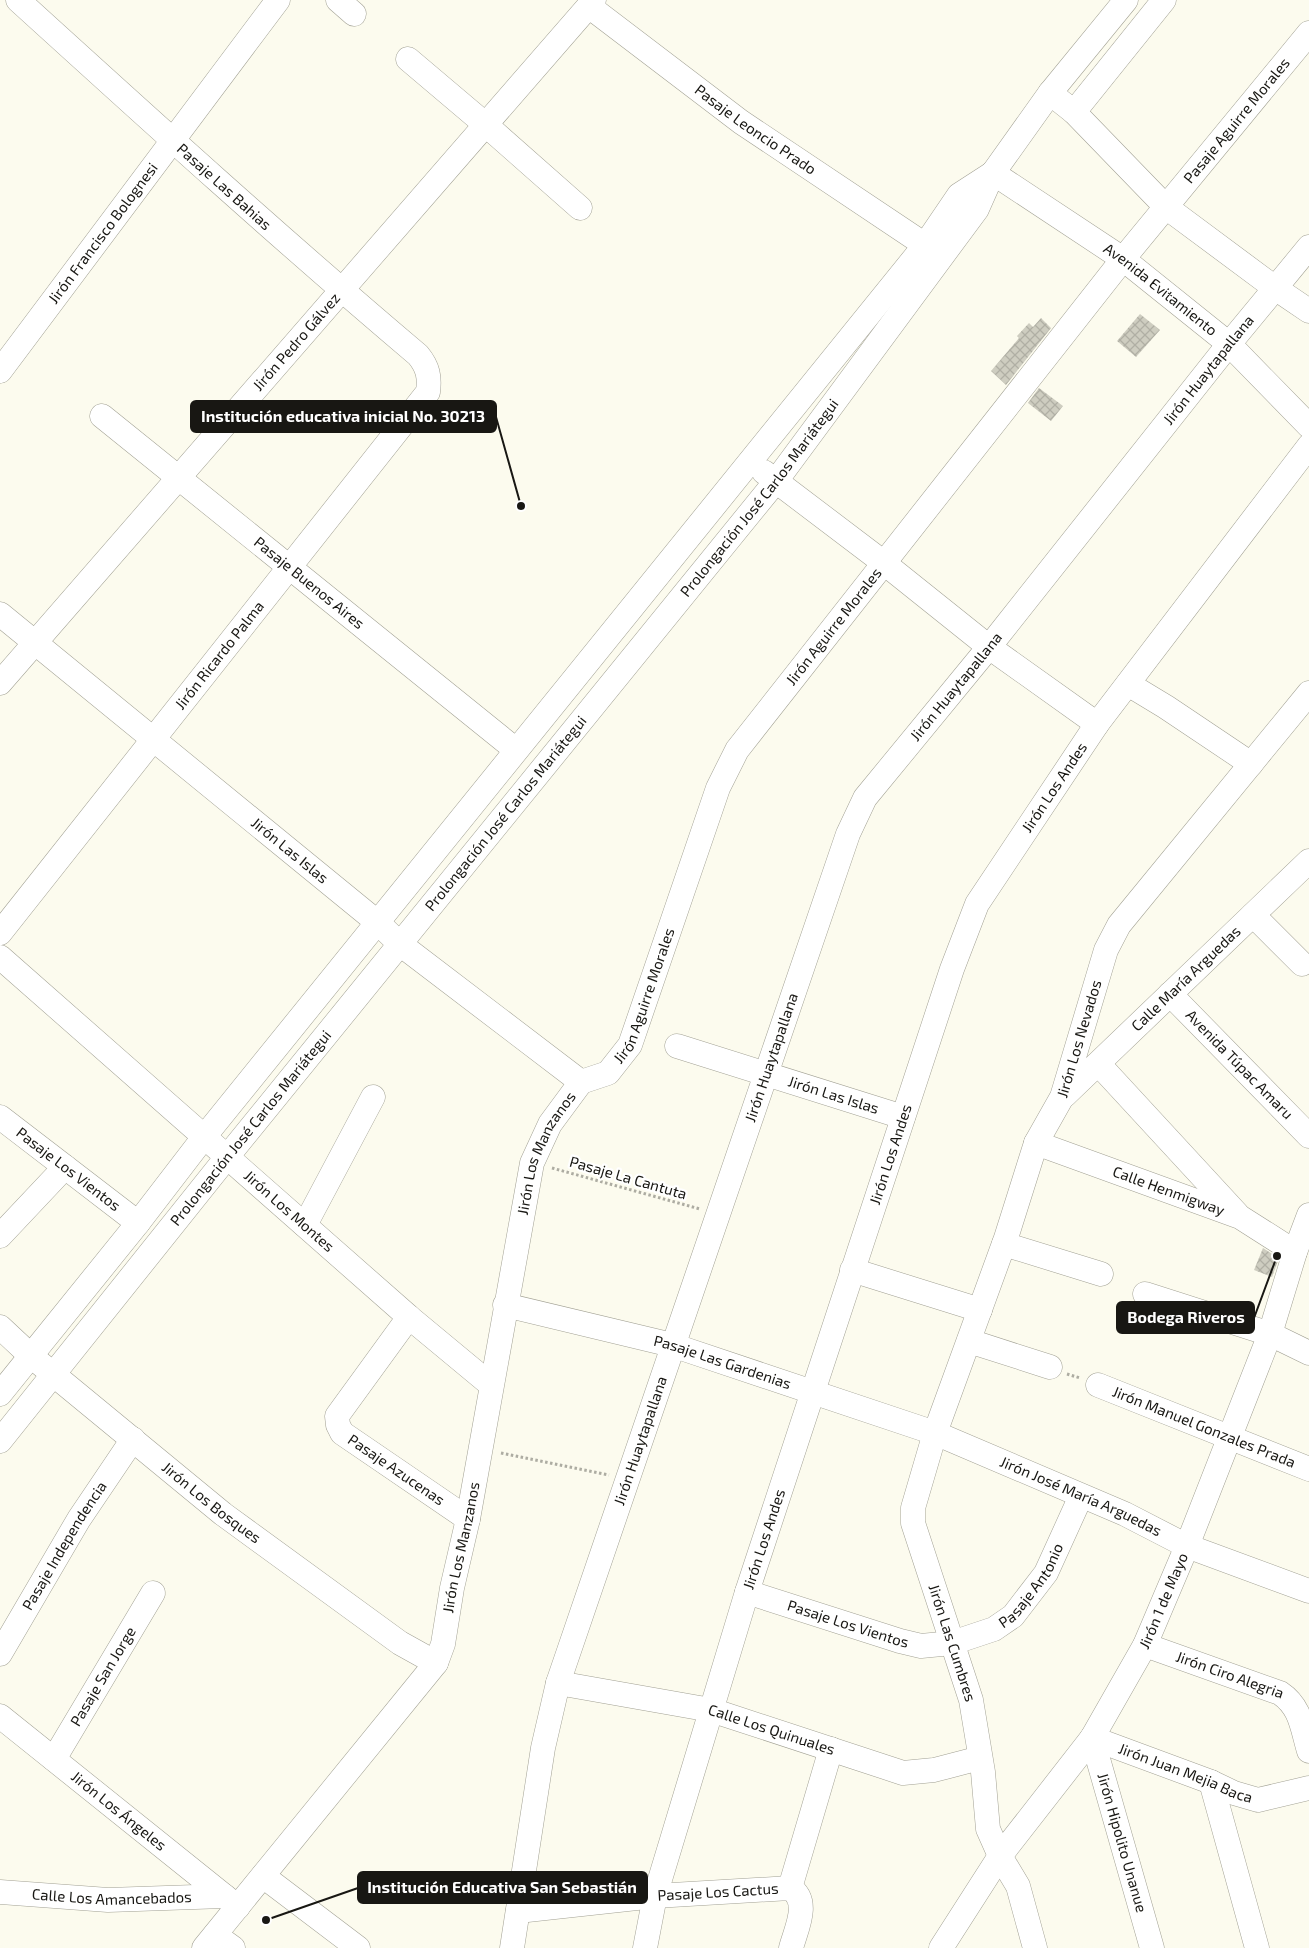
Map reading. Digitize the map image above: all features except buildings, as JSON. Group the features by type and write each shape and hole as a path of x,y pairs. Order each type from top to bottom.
{"street":[{"name":"Pasaje Las Bahias","path":"18,0 172,141 418,355 425,364 429,374"},
{"name":"Jirón Francisco Bolognesi","path":"0,371 278,0"},
{"name":"Prolongación José Carlos Mariátegui","path":"0,1441 227,1157 776,482 977,209 993,173 1050,93 1126,0"},
{"path":"1074,112 1164,0"},
{"name":"Jirón Pedro Gálvez","path":"0,683 592,3"},
{"name":"Pasaje Leoncio Prado","path":"592,3 741,122 925,245"},
{"name":"Pasaje Aguirre Morales","path":"1166,207 1309,32"},
{"path":"408,59 580,208"},
{"path":"1050,93 1074,112 1166,207 1309,311"},
{"name":"Prolongación José Carlos Mariátegui","path":"0,1394 377,922 925,245 959,195 993,173"},
{"name":"Avenida Evitamiento","path":"993,173 1123,259 1229,344 1309,426"},
{"name":"Jirón Aguirre Morales","path":"581,1082 608,1073 630,1045 718,788 737,750 1123,259 1166,207"},
{"name":"Jirón Huaytapallana","path":"512,1948 543,1748 558,1683 848,834 865,798 990,647 1229,344 1309,247"},
{"name":"Jirón Ricardo Palma","path":"0,933 428,392 429,374"},
{"name":"Pasaje Buenos Aires","path":"102,416 516,750"},
{"name":"Jirón Los Andes","path":"645,1948 655,1896 747,1592 952,969 978,904 1097,724 1309,446"},
{"path":"749,461 884,562 990,647 1097,724"},
{"name":"Jirón Las Islas","path":"0,614 377,922 400,944 581,1082"},
{"path":"1128,684 1251,764"},
{"name":"Jirón Los Nevados","path":"935,1433 1004,1244 1036,1143 1062,1097 1106,950 1119,925 1309,693"},
{"name":"Calle María Arguedas","path":"1062,1097 1309,861"},
{"path":"1253,914 1302,964"},
{"name":"Jirón Los Montes","path":"0,957 409,1317 491,1385"},
{"name":"Avenida Túpac Amaru","path":"1170,994 1309,1136"},
{"name":"Jirón Las Islas","path":"676,1046 903,1117"},
{"path":"1105,1071 1240,1217"},
{"name":"Jirón Los Manzanos","path":"217,1944 231,1902 263,1876 439,1654 468,1519 532,1162 550,1124 581,1082"},
{"path":"304,1225 373,1098"},
{"name":"Pasaje Los Vientos","path":"0,1117 138,1223"},
{"name":"Calle Henmigway","path":"1036,1143 1240,1217 1294,1252"},
{"path":"0,1236 65,1167"},
{"name":"Jirón 1 de Mayo","path":"941,1948 1000,1856 1092,1738 1145,1645 1187,1546 1270,1334 1294,1252 1309,1215"},
{"path":"1004,1244 1101,1274"},
{"path":"852,1270 980,1310"},
{"path":"1145,1294 1270,1334 1309,1353"},
{"name":"Pasaje Las Gardenias","path":"506,1305 672,1345 935,1433"},
{"name":"Pasaje Azucenas","path":"409,1317 337,1416 338,1425 342,1433 468,1519"},
{"name":"Jirón Los Bosques","path":"0,1327 31,1356 223,1514 400,1643 439,1654"},
{"path":"969,1341 1050,1368"},
{"name":"Jirón Manuel Gonzales Prada","path":"1098,1385 1309,1469"},
{"name":"Jirón José María Arguedas","path":"935,1433 1125,1514 1187,1546 1309,1591"},
{"name":"Jirón Las Cumbres","path":"935,1433 913,1508 913,1523 971,1700 988,1829 1000,1856 1018,1886 1035,1948"},
{"name":"Pasaje Independencia","path":"0,1654 79,1519 133,1439"},
{"name":"Pasaje Antonio","path":"952,1643 994,1629 1013,1616 1046,1574 1081,1496"},
{"name":"Pasaje Los Vientos","path":"747,1592 900,1641 921,1646 952,1643"},
{"name":"Pasaje San Jorge","path":"54,1759 153,1593"},
{"name":"Jirón Ciro Alegria","path":"1145,1645 1280,1693 1291,1700 1298,1711 1309,1751"},
{"name":"Calle Los Quinuales","path":"558,1683 711,1710 903,1773 934,1770 980,1758"},
{"name":"Jirón Los Ángeles","path":"0,1716 231,1902"},
{"name":"Jirón Juan Mejia Baca","path":"1092,1738 1211,1782 1234,1793 1258,1800 1309,1788"},
{"name":"Jirón Hipolito Unanue","path":"1092,1738 1152,1948"},
{"path":"791,1948 802,1906 794,1890 831,1749"},
{"path":"1211,1782 1257,1948"},
{"path":"263,1876 358,1948"},
{"name":"Pasaje Los Cactus","path":"518,1911 655,1896 794,1890"},
{"name":"Calle Los Amancebados","path":"0,1892 108,1900 231,1902"}],"path":[{"name":"Pasaje La Cantuta","path":"532,1162 717,1214"},
{"path":"1050,1368 1098,1385"},
{"path":"480,1448 627,1478"}],"place":[{"name":"Institución educativa inicial No. 30213","path":"521,506"},
{"name":"Bodega Riveros","path":"1277,1256"},
{"name":"Institución Educativa San Sebastián","path":"266,1920"}]}
